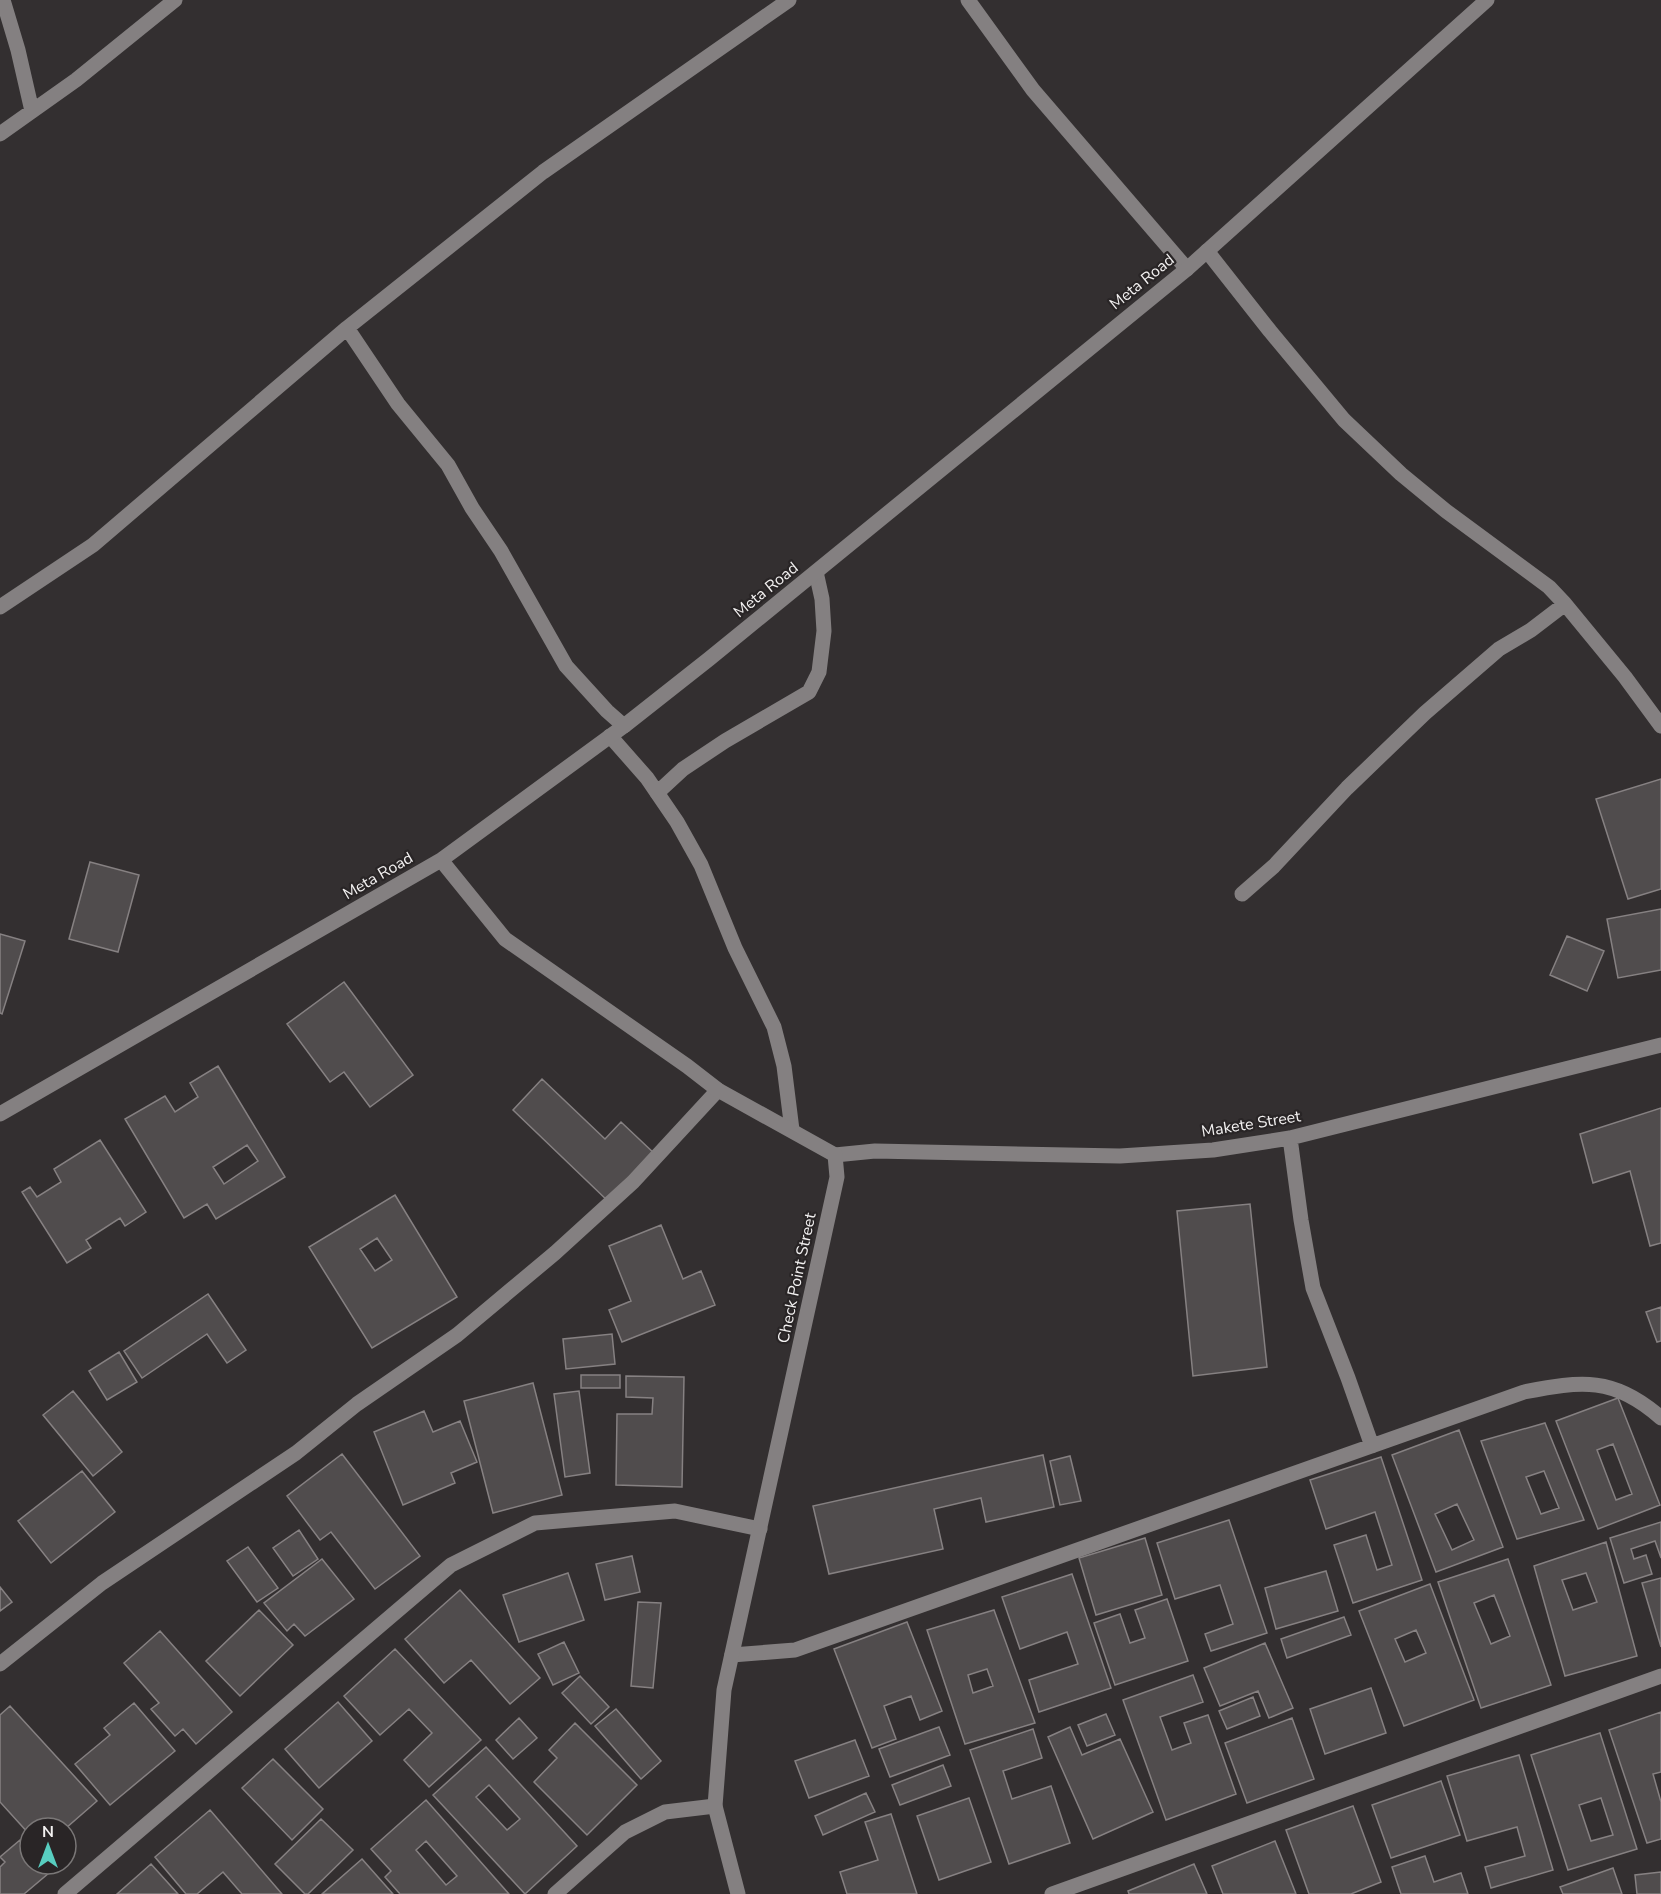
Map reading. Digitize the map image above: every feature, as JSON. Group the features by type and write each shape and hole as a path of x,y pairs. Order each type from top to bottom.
{"street":[{"path":"3,0 18,50 32,111"},
{"path":"0,134 76,80 175,0"},
{"path":"0,607 93,545 347,328 543,172 789,0"},
{"path":"968,0 1033,90 1187,269"},
{"name":"Meta Road","path":"0,1114 441,860 624,726 1187,269 1487,0"},
{"path":"1207,250 1344,420 1410,482 1446,512 1549,587 1625,677 1661,726"},
{"path":"347,328 398,404 448,465 472,508 501,551 566,666 624,726"},
{"path":"657,793 683,769 725,741 809,692 819,672 824,631 822,599 816,572"},
{"path":"1242,894 1274,866 1347,788 1425,713 1499,649 1531,630 1565,604"},
{"path":"610,736 647,778 677,822 701,865 735,948 774,1027 784,1066 792,1130"},
{"path":"441,860 505,939 687,1066 717,1090 835,1155"},
{"name":"Makete Street","path":"835,1155 874,1151 1120,1156 1213,1150 1290,1138 1661,1045"},
{"path":"0,1664 102,1583 296,1453 357,1404 458,1335 555,1253 633,1182 717,1090"},
{"path":"1290,1138 1300,1220 1312,1288 1372,1446"},
{"name":"Check Point Street","path":"738,1894 715,1806 724,1690 837,1177 835,1155"},
{"path":"732,1654 795,1650 1524,1392 1587,1383 1622,1391 1661,1418"},
{"path":"64,1894 451,1565 535,1523 675,1510 760,1529"},
{"path":"1052,1894 1661,1676"},
{"path":"555,1894 625,1832 665,1812 715,1806"}],"building":[{"path":"1661,779 1661,889 1628,899 1596,799"},
{"path":"90,862 139,875 118,952 69,939"},
{"path":"1661,909 1661,970 1618,978 1607,919"},
{"path":"0,934 25,941 2,1014 0,1013"},
{"path":"1567,936 1604,951 1587,991 1550,975"},
{"path":"344,982 413,1075 370,1107 344,1072 330,1082 287,1024"},
{"path":"218,1066 285,1177 216,1219 207,1204 184,1218 125,1119 165,1096 175,1112 198,1097 190,1083","holes":["247,1145 258,1161 224,1184 213,1167"]},
{"path":"542,1079 605,1139 621,1122 657,1156 611,1204 513,1110"},
{"path":"1661,1108 1661,1243 1650,1246 1630,1171 1593,1183 1580,1134"},
{"path":"100,1140 146,1212 125,1226 120,1218 86,1240 91,1248 67,1263 22,1192 30,1187 37,1197 61,1182 54,1169"},
{"path":"395,1195 457,1297 372,1348 309,1247","holes":["377,1238 392,1260 375,1271 360,1249"]},
{"path":"1250,1204 1267,1367 1193,1376 1177,1211"},
{"path":"661,1225 683,1279 701,1271 715,1305 622,1342 609,1310 631,1301 609,1246"},
{"path":"208,1294 246,1350 227,1363 207,1334 142,1378 124,1351"},
{"path":"1661,1307 1661,1341 1657,1342 1646,1312"},
{"path":"612,1334 615,1364 566,1369 563,1339"},
{"path":"119,1352 137,1382 107,1400 89,1371"},
{"path":"581,1375 620,1375 620,1388 581,1388"},
{"path":"626,1376 684,1377 682,1487 616,1485 617,1414 652,1414 653,1398 626,1397"},
{"path":"533,1383 562,1495 493,1513 464,1401"},
{"path":"73,1391 122,1452 93,1476 43,1415"},
{"path":"579,1391 590,1473 565,1477 554,1394"},
{"path":"1618,1398 1660,1505 1598,1529 1556,1421","holes":["1613,1444 1632,1494 1616,1500 1597,1450"]},
{"path":"424,1411 433,1432 460,1421 477,1462 451,1473 455,1483 403,1505 374,1432"},
{"path":"1545,1423 1584,1520 1517,1539 1481,1441","holes":["1544,1471 1559,1508 1541,1514 1526,1477"]},
{"path":"1459,1430 1503,1547 1436,1572 1392,1455","holes":["1457,1504 1474,1540 1452,1550 1435,1514"]},
{"path":"342,1454 420,1556 375,1589 331,1532 320,1540 287,1496"},
{"path":"1043,1455 1054,1507 986,1522 981,1498 934,1509 943,1549 829,1574 813,1506"},
{"path":"1070,1456 1081,1501 1060,1505 1050,1461"},
{"path":"1381,1457 1422,1580 1353,1603 1334,1545 1366,1535 1377,1570 1392,1565 1375,1512 1326,1529 1310,1480"},
{"path":"82,1471 115,1512 51,1563 18,1521"},
{"path":"1229,1520 1267,1633 1211,1651 1205,1634 1233,1624 1220,1585 1175,1599 1157,1543"},
{"path":"1661,1522 1661,1558 1655,1541 1631,1549 1634,1559 1646,1555 1652,1574 1624,1583 1610,1538"},
{"path":"299,1530 318,1559 293,1576 273,1548"},
{"path":"1145,1538 1162,1595 1096,1615 1079,1558"},
{"path":"1606,1542 1637,1656 1565,1676 1534,1566","holes":["1586,1573 1597,1602 1573,1610 1562,1580"]},
{"path":"248,1547 278,1588 257,1602 227,1561"},
{"path":"632,1556 640,1592 605,1600 596,1564"},
{"path":"322,1559 354,1599 305,1636 294,1624 287,1631 264,1603"},
{"path":"1508,1559 1551,1685 1481,1708 1438,1582","holes":["1494,1595 1510,1636 1491,1644 1474,1603"]},
{"path":"1326,1571 1338,1611 1276,1629 1265,1588"},
{"path":"568,1573 584,1620 519,1642 503,1595"},
{"path":"1072,1574 1111,1688 1039,1712 1029,1680 1078,1664 1067,1632 1020,1649 1002,1597"},
{"path":"1661,1578 1661,1647 1642,1583"},
{"path":"1430,1584 1474,1700 1404,1726 1359,1611","holes":["1416,1630 1426,1653 1405,1662 1395,1639"]},
{"path":"0,1587 12,1602 0,1611"},
{"path":"460,1590 540,1678 510,1704 471,1660 444,1683 405,1639"},
{"path":"1167,1599 1188,1661 1115,1685 1094,1623 1120,1614 1130,1643 1145,1638 1135,1610"},
{"path":"638,1602 661,1603 653,1688 631,1686"},
{"path":"259,1610 293,1645 240,1696 206,1661"},
{"path":"994,1610 1035,1723 965,1744 927,1630","holes":["987,1669 993,1686 973,1693 968,1675"]},
{"path":"1344,1617 1351,1635 1287,1658 1281,1639"},
{"path":"907,1622 942,1711 920,1720 911,1696 884,1706 896,1739 872,1748 834,1649"},
{"path":"160,1631 232,1712 196,1744 183,1729 175,1736 151,1709 159,1703 124,1663"},
{"path":"564,1642 579,1673 553,1685 538,1654"},
{"path":"1265,1643 1293,1708 1269,1718 1258,1691 1220,1706 1204,1668"},
{"path":"395,1649 481,1740 429,1787 404,1760 432,1733 409,1709 380,1735 344,1696"},
{"path":"1193,1675 1203,1702 1160,1717 1172,1750 1191,1743 1184,1723 1208,1715 1236,1794 1166,1820 1123,1700"},
{"path":"580,1676 609,1707 591,1724 562,1693"},
{"path":"1371,1688 1386,1733 1325,1754 1310,1709"},
{"path":"1253,1697 1260,1716 1227,1729 1219,1711"},
{"path":"338,1702 372,1741 319,1788 285,1749"},
{"path":"134,1703 175,1751 110,1805 75,1764 110,1735 104,1728"},
{"path":"10,1706 97,1801 78,1818 18,1816 18,1822 0,1802 0,1715"},
{"path":"616,1709 661,1761 641,1779 595,1726"},
{"path":"1661,1712 1661,1772 1653,1774 1661,1802 1661,1839 1647,1843 1609,1730"},
{"path":"1106,1714 1115,1735 1087,1746 1078,1725"},
{"path":"519,1718 537,1738 513,1759 496,1740"},
{"path":"1292,1718 1314,1779 1247,1803 1225,1743"},
{"path":"575,1723 637,1785 587,1835 534,1782 557,1758 549,1750"},
{"path":"939,1727 950,1755 890,1777 879,1749"},
{"path":"1070,1727 1082,1755 1120,1739 1153,1812 1093,1839 1048,1737"},
{"path":"1033,1729 1042,1758 1003,1771 1012,1799 1051,1786 1070,1843 1009,1864 970,1750"},
{"path":"1600,1733 1637,1849 1568,1870 1531,1755","holes":["1601,1798 1613,1835 1591,1841 1579,1805"]},
{"path":"855,1740 869,1776 809,1798 795,1761"},
{"path":"486,1747 577,1846 525,1894 433,1795","holes":["489,1785 520,1819 507,1830 476,1797"]},
{"path":"1519,1755 1553,1870 1491,1888 1485,1867 1525,1856 1517,1827 1467,1841 1447,1776"},
{"path":"273,1759 323,1809 292,1840 242,1788"},
{"path":"943,1765 951,1786 900,1805 892,1785"},
{"path":"1441,1781 1460,1835 1391,1858 1372,1805"},
{"path":"866,1793 875,1812 823,1835 815,1816"},
{"path":"969,1798 991,1862 939,1880 917,1816"},
{"path":"426,1800 509,1894 400,1894 385,1877 391,1871 371,1849","holes":["426,1841 457,1876 446,1885 416,1850"]},
{"path":"1353,1806 1381,1882 1351,1894 1309,1894 1286,1830"},
{"path":"210,1810 282,1894 242,1894 223,1872 197,1894 186,1894 155,1857"},
{"path":"891,1814 917,1894 847,1894 840,1872 878,1860 865,1822"},
{"path":"321,1819 353,1850 308,1894 305,1894 275,1864"},
{"path":"1275,1841 1296,1894 1223,1894 1212,1866"},
{"path":"18,1842 18,1876 45,1876 24,1894 0,1894 0,1867 5,1862 0,1857"},
{"path":"1425,1856 1434,1882 1461,1873 1468,1894 1401,1894 1392,1867"},
{"path":"362,1859 393,1894 322,1894"},
{"path":"151,1864 178,1894 117,1894"},
{"path":"1194,1864 1207,1894 1129,1894 1128,1891"},
{"path":"1613,1868 1622,1894 1563,1894 1560,1887"},
{"path":"1661,1872 1661,1894 1637,1894 1635,1875"}]}
